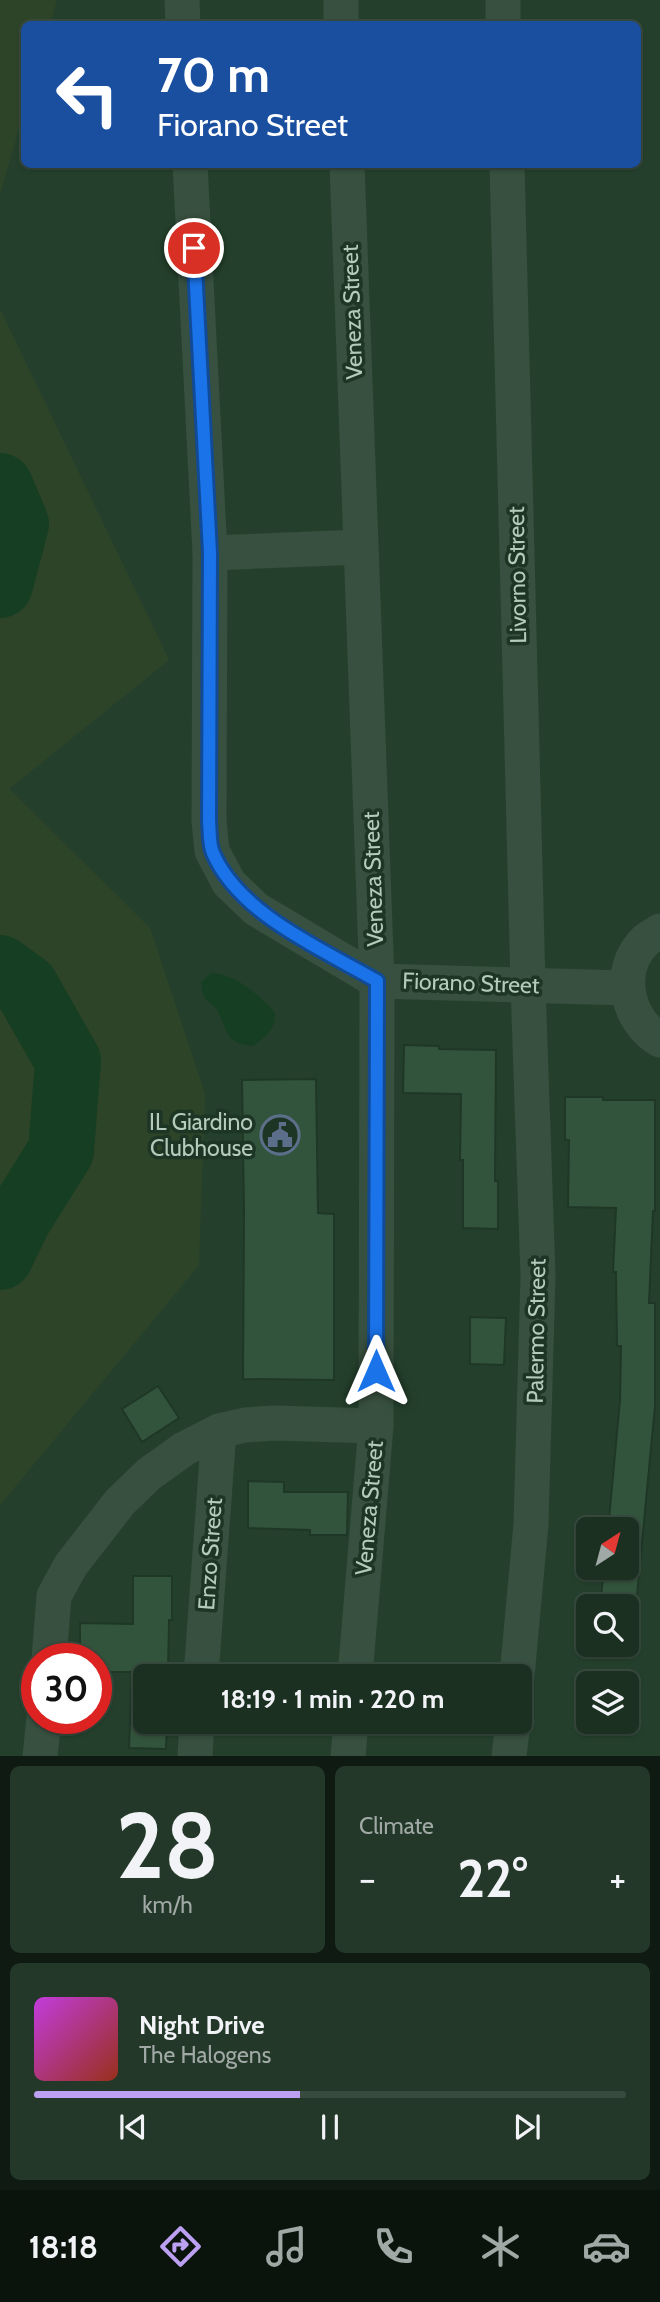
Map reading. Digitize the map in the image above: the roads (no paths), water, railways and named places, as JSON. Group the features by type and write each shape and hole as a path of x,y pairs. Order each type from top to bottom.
{"street":[{"path":"182,0 183,21"},
{"path":"341,0 341,21"},
{"path":"503,0 503,21"},
{"name":"Fiorano Street","path":"190,168 210,553 209,821 212,851 229,883 256,909 377,981 627,988"},
{"name":"Veneza Street","path":"346,168 377,981 376,1426 356,1664"},
{"name":"Livorno Street","path":"507,168 528,985"},
{"path":"210,553 360,547"},
{"path":"660,931 645,941 631,963 627,988 634,1013 649,1033 660,1040"},
{"name":"Palermo Street","path":"518,1664 531,1524 538,1276 528,985"},
{"path":"50,1643 54,1596 71,1565 120,1502 149,1474 184,1449 219,1431 246,1425 274,1423 376,1426"},
{"name":"Enzo Street","path":"202,1664 219,1431"},
{"path":"40,1756 42,1734"},
{"path":"195,1756 196,1734"},
{"path":"348,1756 350,1734"},
{"path":"509,1756 512,1734"}],"waterway":[{"path":"0,486 16,524 0,585"},
{"path":"0,968 26,987 68,1061 61,1151 19,1218 0,1257"}],"place":[{"name":"IL Giardino Clubhouse","path":"280,1135"}]}
